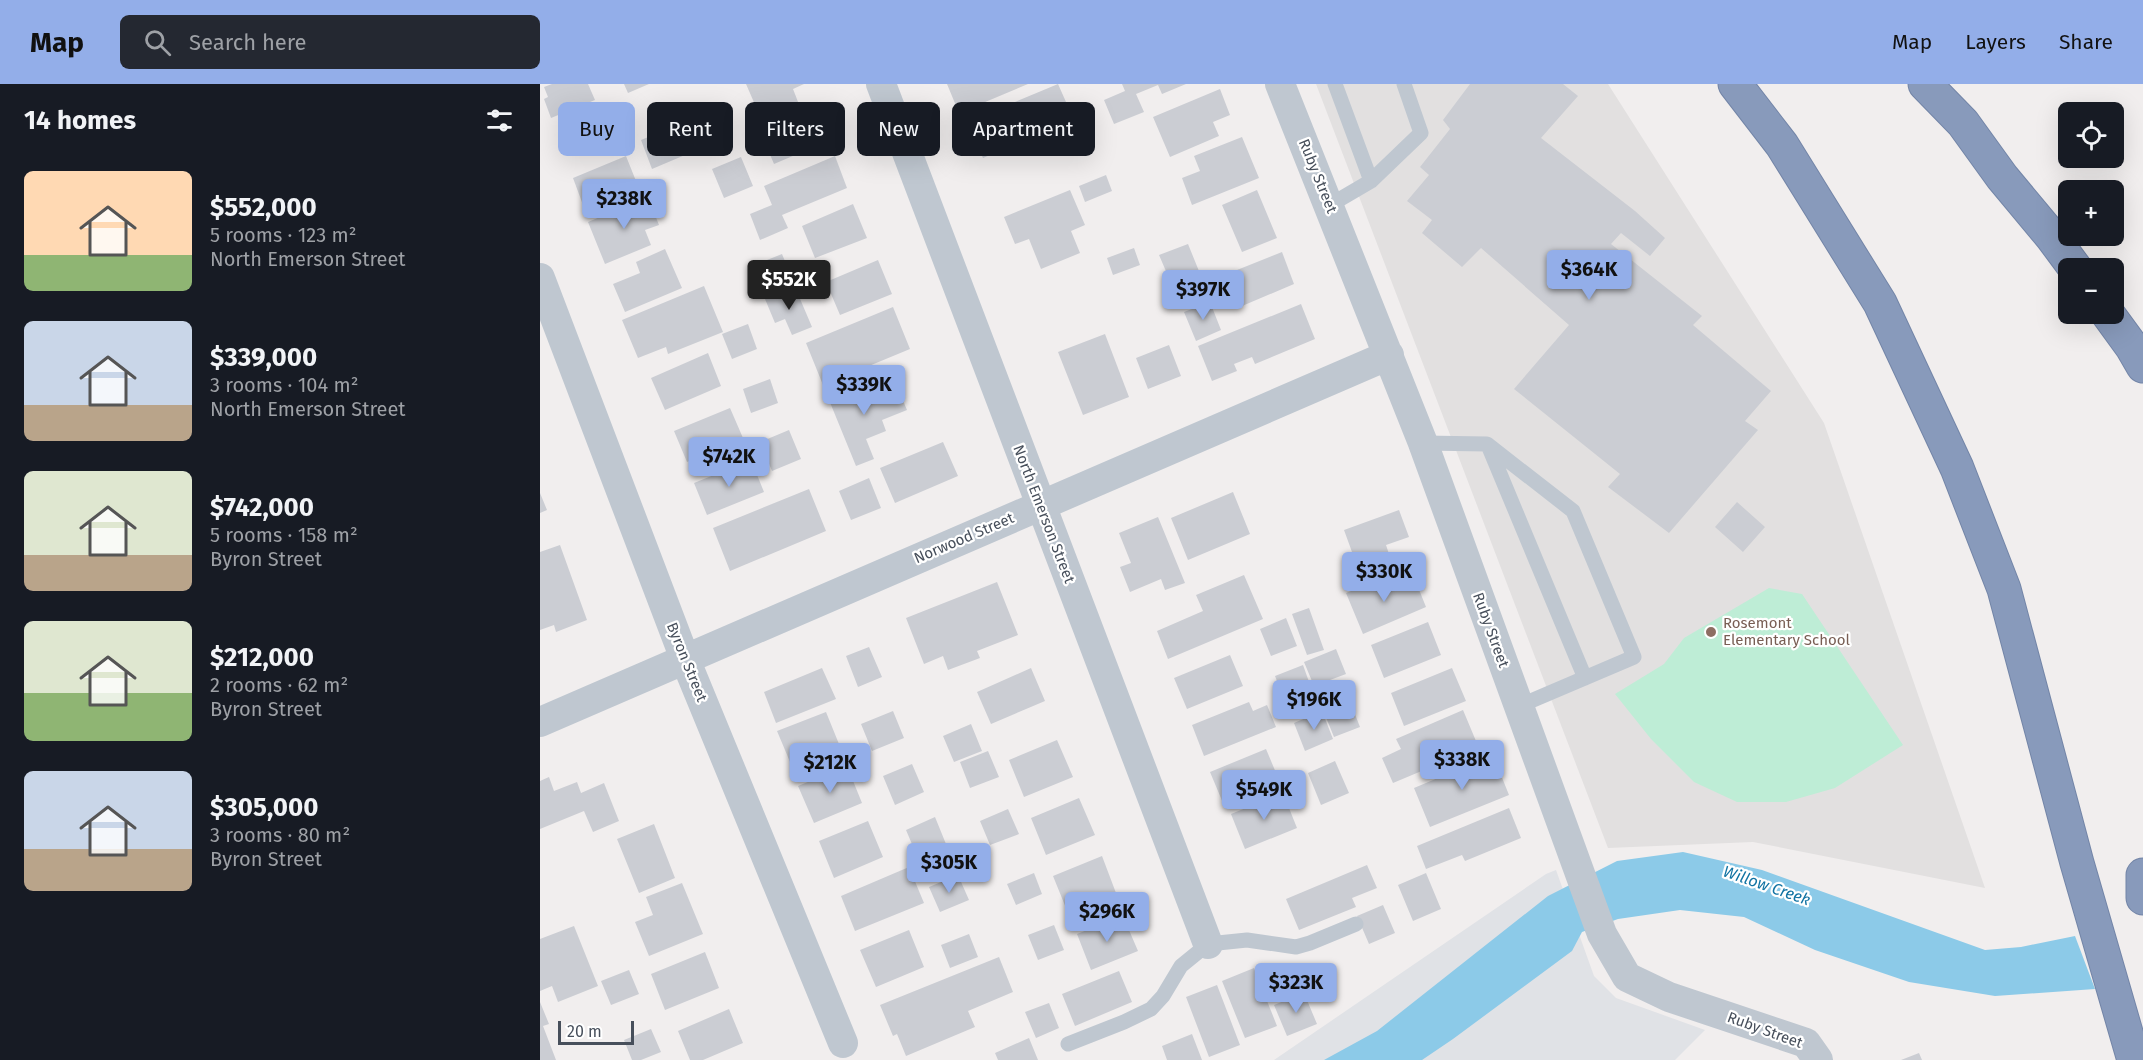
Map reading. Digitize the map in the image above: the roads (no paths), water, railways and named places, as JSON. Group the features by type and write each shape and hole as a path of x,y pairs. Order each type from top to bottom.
{"highway":[{"path":"1735,84 1782,145 1880,303 1958,468 2004,590 2077,863 2134,1060"},
{"path":"1925,84 1963,123 2002,177 2068,258"},
{"path":"2115,324 2143,366"},
{"path":"2143,875 2143,898"}],"street":[{"name":"North Emerson Street","path":"881,84 1208,944"},
{"name":"Ruby Street","path":"1280,84 1423,443 1602,934 1627,977 1669,997 1806,1043 1818,1060"},
{"name":"Byron Street","path":"540,278 685,659 843,1043"},
{"name":"Norwood Street","path":"540,722 1389,355"}],"lane":[{"path":"1335,84 1371,182"},
{"path":"1330,205 1371,182 1421,133 1404,84"},
{"path":"1423,443 1487,444 1573,512 1634,657 1519,706"},
{"path":"1487,444 1585,678"},
{"path":"1068,1044 1151,1009 1163,996 1180,966 1208,944 1247,940 1296,947 1356,924"}],"water":[{"name":"Willow Creek","path":"1683,852 1762,870 1985,950 2021,947 2075,936 2095,989 1995,996 1909,982 1815,950 1744,917 1680,910 1618,919 1582,932 1572,951 1422,1060 1324,1060 1377,1031 1548,896 1617,861"}],"place":[{"name":"Rosemont Elementary School","path":"1711,632"}]}
